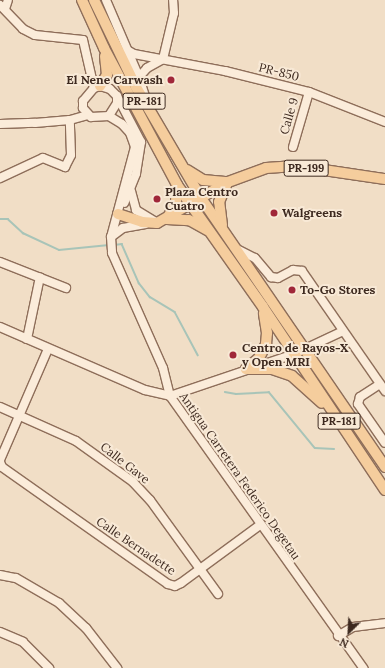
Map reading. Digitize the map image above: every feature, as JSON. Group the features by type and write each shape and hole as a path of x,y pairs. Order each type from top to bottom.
{"main road":[{"name":"PR-181","path":"82,0 104,48 176,185 212,233 263,307 385,490"},
{"name":"PR-181","path":"94,0 149,108 201,198 305,348 385,468"},
{"path":"97,87 107,75 104,48"},
{"path":"182,166 202,180 228,182 218,202 223,230"},
{"name":"PR-199","path":"118,214 142,222 157,223 167,219 228,182 266,168 292,166 385,179"},
{"path":"176,185 176,202 167,219 192,221 212,233"},
{"path":"246,369 259,358 266,344 267,333 263,307"},
{"path":"246,369 272,369 292,376 303,383 338,419"}],"street":[{"path":"8,0 2,7 23,29 35,35 83,40 97,87"},
{"path":"106,0 139,77 149,108"},
{"path":"139,77 147,68 163,59 174,13 173,0"},
{"name":"PR-850","path":"127,50 134,54 226,71 309,92 385,122"},
{"path":"97,87 110,89 117,96 141,142 141,155 131,190 118,214"},
{"path":"87,115 83,108 83,101 97,87"},
{"name":"Calle 9","path":"293,147 309,92"},
{"path":"109,116 117,96"},
{"path":"0,124 70,120 87,115 109,116 122,124 135,147 112,242"},
{"path":"0,178 43,158 65,167 72,155 70,120"},
{"path":"131,190 136,210 157,223"},
{"path":"112,242 123,228 157,223"},
{"name":"Antigua Carretera Federico Degetau","path":"112,242 163,368 170,396 338,636 363,668"},
{"path":"235,248 255,258 271,277 278,278 294,270 302,271 383,387 360,397 358,404 385,443"},
{"path":"0,262 66,288"},
{"path":"27,339 40,277"},
{"path":"0,327 145,390 170,396 294,354 343,331"},
{"name":"Calle Bernadette","path":"48,349 0,461 2,467 168,584 175,586 260,524"},
{"name":"Calle Gave","path":"0,407 76,441 133,482 150,500 218,594"},
{"path":"0,575 16,578 59,603 86,628 117,668"},
{"path":"338,636 353,627 385,623"},
{"path":"0,632 23,642 49,668"}],"waterway":[{"path":"0,219 8,219 23,233 59,250 109,245"},
{"path":"114,245 122,244 139,283 150,297 175,312 198,355"},
{"path":"225,392 236,394 269,392 315,448 334,449"}],"place":[{"name":"El Nene Carwash","path":"171,80"},
{"name":"Plaza Centro Cuatro","path":"157,199"},
{"name":"Walgreens","path":"274,213"},
{"name":"To-Go Stores","path":"292,290"},
{"name":"Centro de Rayos-X y Open MRI","path":"233,355"}]}
